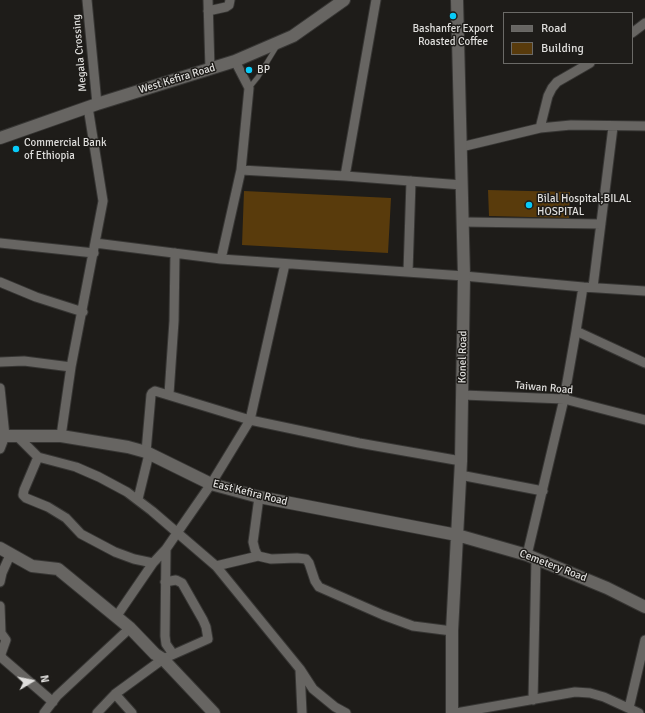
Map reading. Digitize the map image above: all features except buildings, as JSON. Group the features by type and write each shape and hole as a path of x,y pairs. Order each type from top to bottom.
{"main road":[{"name":"West Kefira Road","path":"0,138 93,105 235,61 293,36 311,25 344,0"},
{"name":"Konel Road","path":"452,713 452,631 463,395 464,276 462,147 457,0"},
{"name":"East Kefira Road","path":"2,436 61,436 128,446 148,453 211,484 259,497 457,535"},
{"name":"Cemetery Road","path":"457,535 532,557 607,588 645,607"},
{"path":"5,550 32,566 58,569 130,628 155,654 168,657 214,713"}],"street":[{"name":"Megala Crossing","path":"61,436 71,367 83,312 103,201 93,105 87,0"},
{"path":"208,0 210,69"},
{"path":"208,12 226,7 230,0"},
{"path":"345,176 376,0"},
{"path":"633,32 645,23"},
{"path":"221,259 241,170 249,88 243,73 235,61"},
{"path":"540,128 548,96 552,88 557,82 588,64"},
{"path":"462,147 540,128 571,125 613,127 645,126"},
{"path":"593,287 613,127"},
{"path":"241,170 462,185"},
{"path":"408,272 411,181"},
{"path":"463,222 601,224"},
{"path":"0,243 175,253 221,259 464,276 645,291"},
{"path":"169,394 174,321 175,253"},
{"path":"116,617 153,563 166,549 211,484 250,420 285,264"},
{"path":"0,282 36,297 83,312"},
{"path":"533,700 532,557 543,491 564,399 583,287"},
{"path":"576,331 645,363"},
{"path":"0,362 24,361 71,367"},
{"path":"0,388 2,436 0,449"},
{"path":"138,499 148,453 152,393 158,391 250,420 359,443 461,461"},
{"name":"Taiwan Road","path":"463,395 564,399 645,420"},
{"path":"17,436 38,457 76,467 99,477 138,499 216,566 300,669 314,689 335,707 346,713"},
{"path":"38,457 24,490 23,495 26,498 48,507 66,518 81,534 116,552 134,559 153,563"},
{"path":"460,475 543,491"},
{"path":"258,556 253,542 259,497"},
{"path":"166,549 165,636 168,657"},
{"path":"0,582 5,550"},
{"path":"216,566 258,556 271,559 306,559 310,563 315,581 319,587 383,615 413,626 452,631"},
{"path":"101,712 115,694 168,657 206,641 208,636 203,620 182,582 176,580 165,582"},
{"path":"0,606 1,633 6,640 1,654 2,658 53,702"},
{"path":"44,713 57,696 130,628"},
{"path":"629,708 645,640"},
{"path":"300,669 302,713"},
{"path":"456,713 575,692 590,693 638,713"},
{"path":"115,694 132,713"}],"lane":[{"path":"249,88 258,77 279,43"}],"place":[{"name":"Bashanfer Export Roasted Coffee","path":"453,16"},
{"name":"BP","path":"249,70"},
{"name":"Commercial Bank of Ethiopia","path":"16,149"},
{"name":"Bilal Hospital;BILAL HOSPITAL","path":"529,205"}]}
